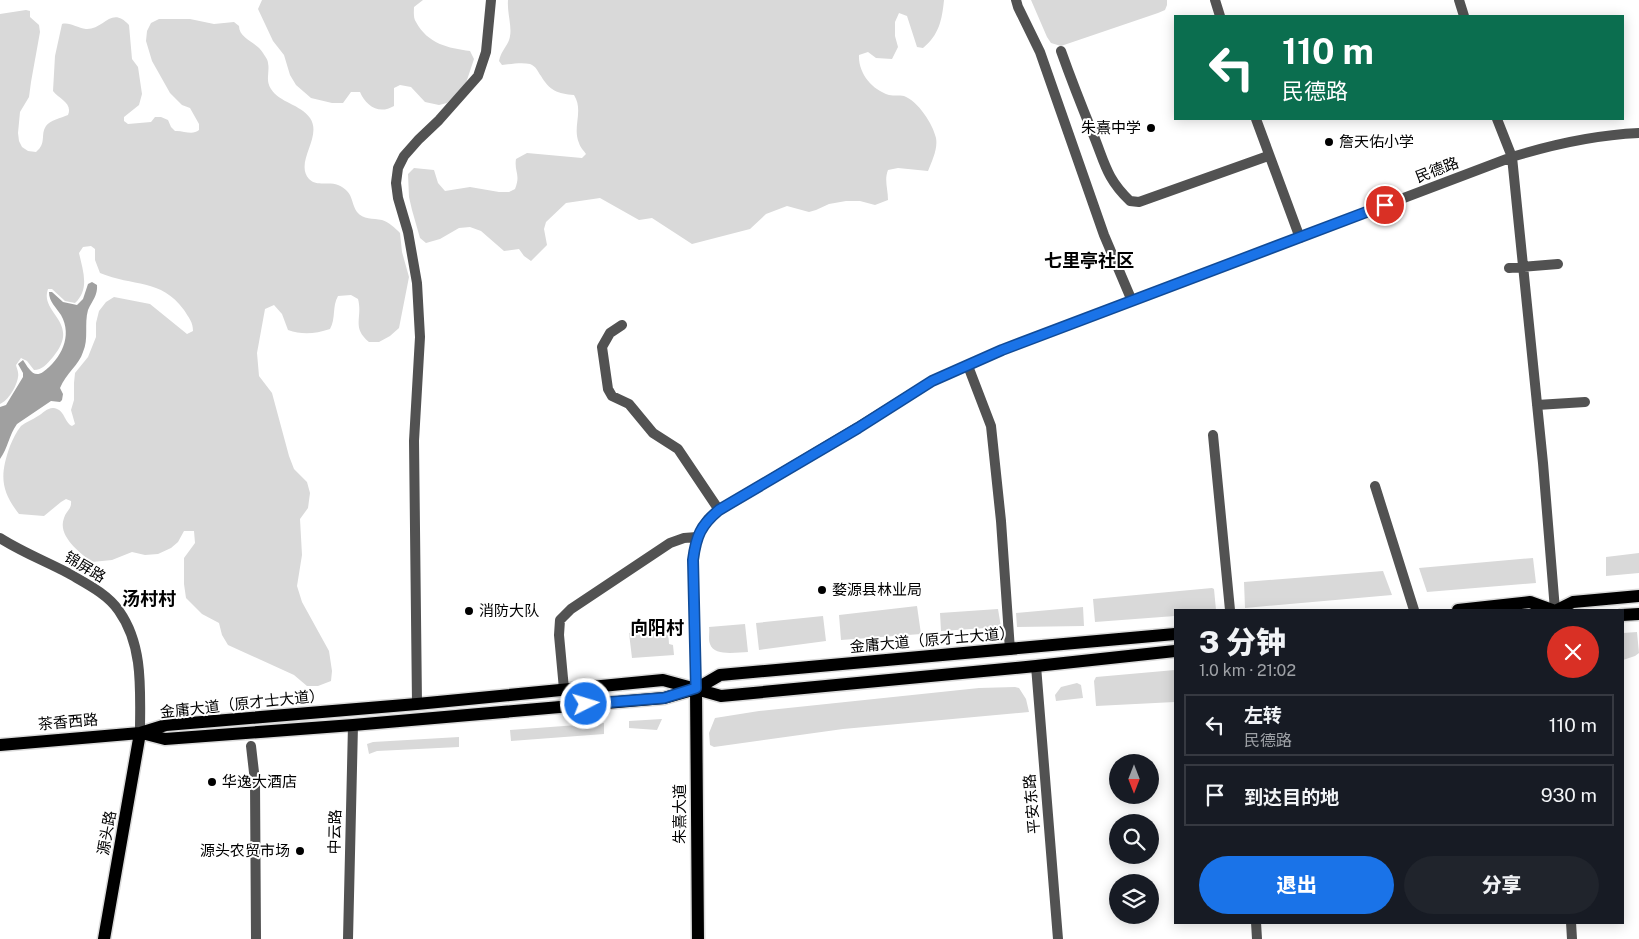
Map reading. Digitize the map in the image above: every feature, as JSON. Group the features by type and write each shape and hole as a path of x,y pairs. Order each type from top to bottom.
{"main road":[{"path":"1557,609 1573,602 1639,596"},
{"path":"1467,609 1530,602 1552,609"},
{"path":"1624,615 1639,614"},
{"name":"金庸大道（原才士大道）","path":"140,733 165,739 664,698 696,688 720,675 1174,634"},
{"name":"金庸大道（原才士大道）","path":"140,733 166,725 417,704 664,680 721,696 1174,651"},
{"name":"朱熹大道","path":"696,688 698,939"},
{"name":"茶香西路","path":"0,745 140,733"},
{"name":"源头路","path":"104,939 140,733"}],"street":[{"path":"417,704 414,441 420,337 417,283 408,232 398,198 396,183 398,168 404,156 478,76 486,52 491,0"},
{"path":"1016,0 1040,52 1104,235 1132,301"},
{"path":"1215,0 1220,15"},
{"path":"1459,0 1464,15"},
{"path":"1062,51 1108,176 1130,201 1139,202 1268,156"},
{"path":"1256,120 1268,156 1300,238"},
{"path":"1496,120 1512,157 1555,609"},
{"name":"民德路","path":"696,688 693,560 697,537 708,519 719,510 858,428 932,381 1002,350 1512,157 1583,138 1639,133"},
{"path":"1509,268 1558,264"},
{"path":"622,325 610,333 602,347 608,389 612,396 630,404 653,433 678,449 719,510"},
{"path":"968,366 991,426 1001,521 1010,650"},
{"path":"1537,405 1585,402"},
{"path":"1213,436 1230,609"},
{"path":"1375,486 1414,609"},
{"path":"564,689 559,635 560,620 571,609 670,543 684,538 697,537"},
{"name":"锦屏路","path":"0,538 77,578 108,599 119,610 132,634 136,650 140,695 140,733"},
{"name":"平安东路","path":"1036,666 1058,939"},
{"name":"中云路","path":"348,939 352,725"},
{"path":"251,746 255,781 256,939"},
{"path":"1256,924 1257,939"},
{"path":"1570,924 1572,939"}],"shaded area":[{"path":"262,0 423,0 414,7 414,19 426,35 439,44 470,51 474,59 465,86 447,103 439,105 425,102 411,87 400,85 394,88 394,106 383,110 369,105 360,92 351,92 343,103 332,103 311,98 296,85 290,75 284,55 273,41 258,9"},
{"path":"508,0 944,0 939,27 933,38 923,48 917,47 907,16 899,13 895,22 895,36 898,47 892,59 876,58 868,52 859,55 861,68 872,85 883,93 904,96 924,114 932,126 936,138 933,159 928,171 898,168 888,170 886,181 888,200 875,205 860,201 846,201 829,204 809,212 787,206 766,214 750,229 692,244 652,218 639,220 600,198 566,203 546,222 544,229 547,245 531,261 519,249 504,251 481,231 470,227 459,228 440,239 426,243 420,238 409,197 408,174 414,168 434,170 438,183 445,191 470,187 509,192 515,189 517,184 516,159 527,153 582,158 586,154 580,146 577,137 578,107 574,95 563,94 551,88 532,65 520,63 502,65 499,61 510,36"},
{"path":"1031,0 1167,0 1167,5 1165,10 1158,13 1061,46 1051,43 1047,37"},
{"path":"30,11 30,17 39,25 40,32 29,97 20,112 19,141 22,147 28,151 36,152 39,149 44,129 48,124 68,115 69,107 53,91 55,56 62,24 86,29 98,26 112,18 123,19 129,25 132,59 138,67 142,94 139,105 124,117 124,121 128,124 151,122 155,117 161,117 168,120 175,131 190,133 199,130 199,124 190,108 182,105 170,93 152,61 146,41 147,31 151,23 159,19 190,19 214,24 234,22 239,26 242,34 260,49 266,58 268,62 268,82 271,89 279,97 306,113 310,118 313,125 313,133 305,165 305,172 309,179 316,183 338,185 347,191 359,215 365,218 385,221 400,233 402,252 409,277 399,328 390,336 379,342 369,342 360,332 358,299 351,295 338,296 330,329 319,332 303,333 288,330 282,314 274,305 265,309 257,353 259,376 272,393 289,456 294,469 307,482 310,493 308,508 300,519 302,555 297,586 302,602 329,651 332,671 331,681 318,686 307,686 294,675 228,645 222,635 219,623 202,614 186,598 184,558 195,543 194,531 184,531 178,542 171,548 158,554 145,555 132,552 112,560 92,562 71,543 64,531 64,518 71,506 71,501 66,499 44,516 19,514 8,497 3,473 10,446 21,426 52,408 58,409 69,424 72,426 75,424 71,410 74,400 75,373 88,357 96,337 96,323 99,311 106,302 114,297 150,304 187,334 193,331 184,310 166,293 156,288 100,273 95,260 95,249 91,246 83,247 79,253 84,280 83,292 80,298 75,303 65,301 52,289 48,289 49,305 62,326 61,345 51,360 40,369 34,370 27,361 21,358 16,365 18,376 16,385 9,397 0,404 0,14"},
{"path":"92,282 97,285 97,289 88,310 85,347 79,361 60,388 63,394 62,400 60,402 51,401 17,424 0,459 0,407 6,405 23,377 18,364 23,360 31,371 39,374 55,361 63,346 66,331 64,323 61,315 51,302 49,292 52,292 63,302 77,305 83,299 88,284"},
{"path":"1639,553 1639,573 1606,576 1606,557"},
{"path":"1533,558 1536,583 1427,592 1419,568"},
{"path":"1383,571 1392,595 1245,608 1244,582"},
{"path":"1212,588 1214,589 1216,609 1174,609 1174,616 1095,622 1093,599"},
{"path":"917,606 921,634 841,640 839,615"},
{"path":"1083,607 1084,626 1017,627 1016,613"},
{"path":"998,609 1001,627 941,631 940,613"},
{"path":"823,616 826,641 759,650 756,623"},
{"path":"745,624 748,652 727,653 716,651 712,648 709,642 709,627"},
{"path":"668,630 669,644 673,645 674,655 632,658 629,633"},
{"path":"1637,632 1639,653 1624,660 1624,633"},
{"path":"1174,670 1174,702 1096,706 1094,681 1096,677"},
{"path":"1077,683 1081,685 1083,698 1056,701 1055,695 1061,687"},
{"path":"979,688 1019,688 1026,699 1029,712 843,729 714,747 710,745 709,733 715,718 759,711"},
{"path":"662,719 657,730 629,728 629,721"},
{"path":"604,723 604,734 511,741 510,730"},
{"path":"459,737 459,747 377,751 369,754 367,744 373,742"}],"place":[{"name":"朱熹中学","path":"1151,128"},
{"name":"詹天佑小学","path":"1329,142"},
{"name":"婺源县林业局","path":"822,590"},
{"name":"消防大队","path":"469,611"},
{"name":"华逸大酒店","path":"212,782"},
{"name":"源头农贸市场","path":"300,851"}],"district":[{"name":"七里亭社区","path":"1089,261"},
{"name":"汤村村","path":"149,599"},
{"name":"向阳村","path":"657,628"}],"route":[{"path":"586,704 664,698 696,688 694,550 702,527 719,510 858,428 932,381 1002,350 1385,205"}]}
